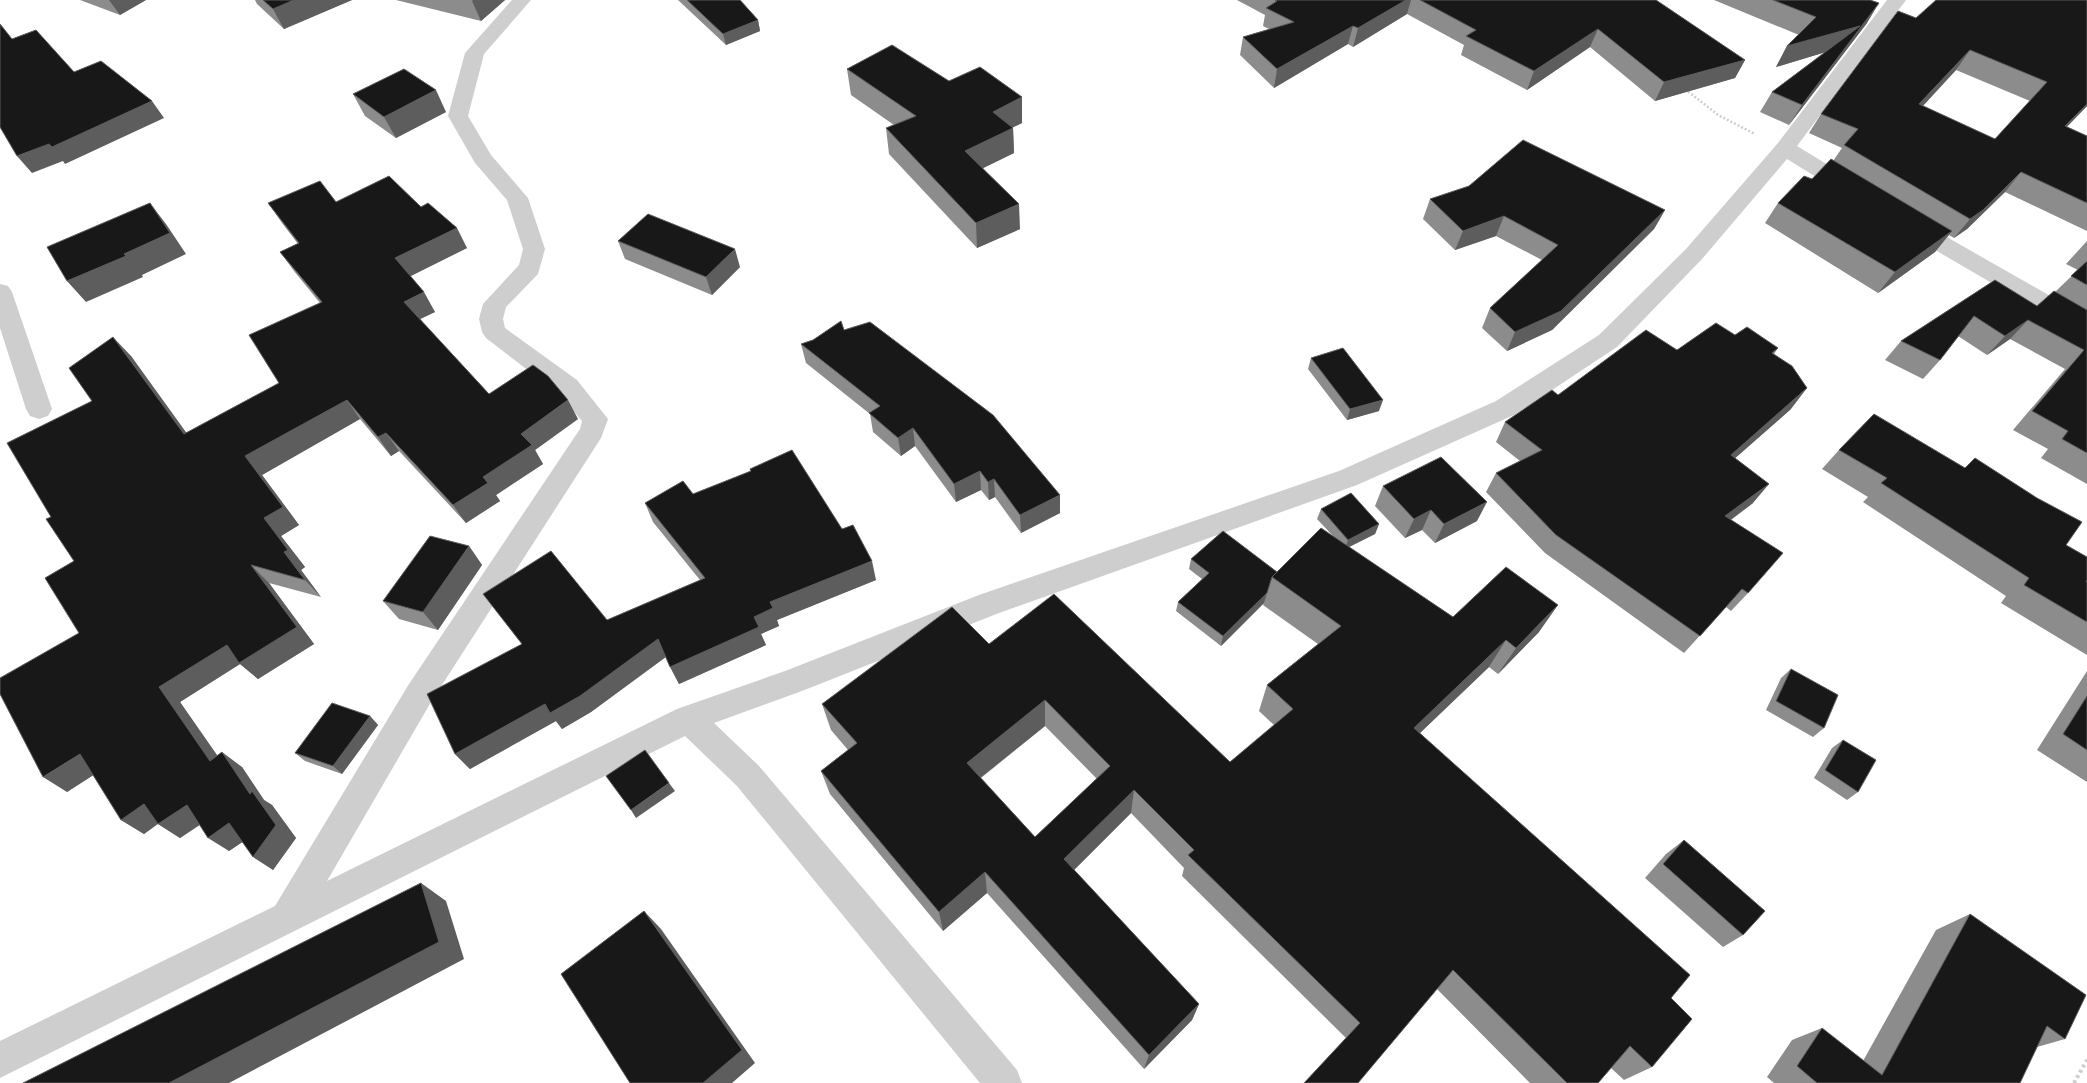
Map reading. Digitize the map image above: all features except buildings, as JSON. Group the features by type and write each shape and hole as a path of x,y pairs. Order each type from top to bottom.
{"street":[{"path":"288,916 420,693 592,431 595,418 568,387 494,332 491,319 495,304 530,268 534,249 517,198 482,158 458,116 475,52 522,0"},
{"path":"0,1060 688,719 791,682 989,604 1348,478 1505,408 1608,341 1694,254 1785,148 1897,0"},
{"path":"1785,148 1882,208 2087,328"},
{"path":"0,292 39,410"},
{"path":"688,719 748,776 1004,1083"}],"path":[{"path":"1680,85 1718,115 1785,148"},
{"path":"2074,1083 2087,1060"}]}
